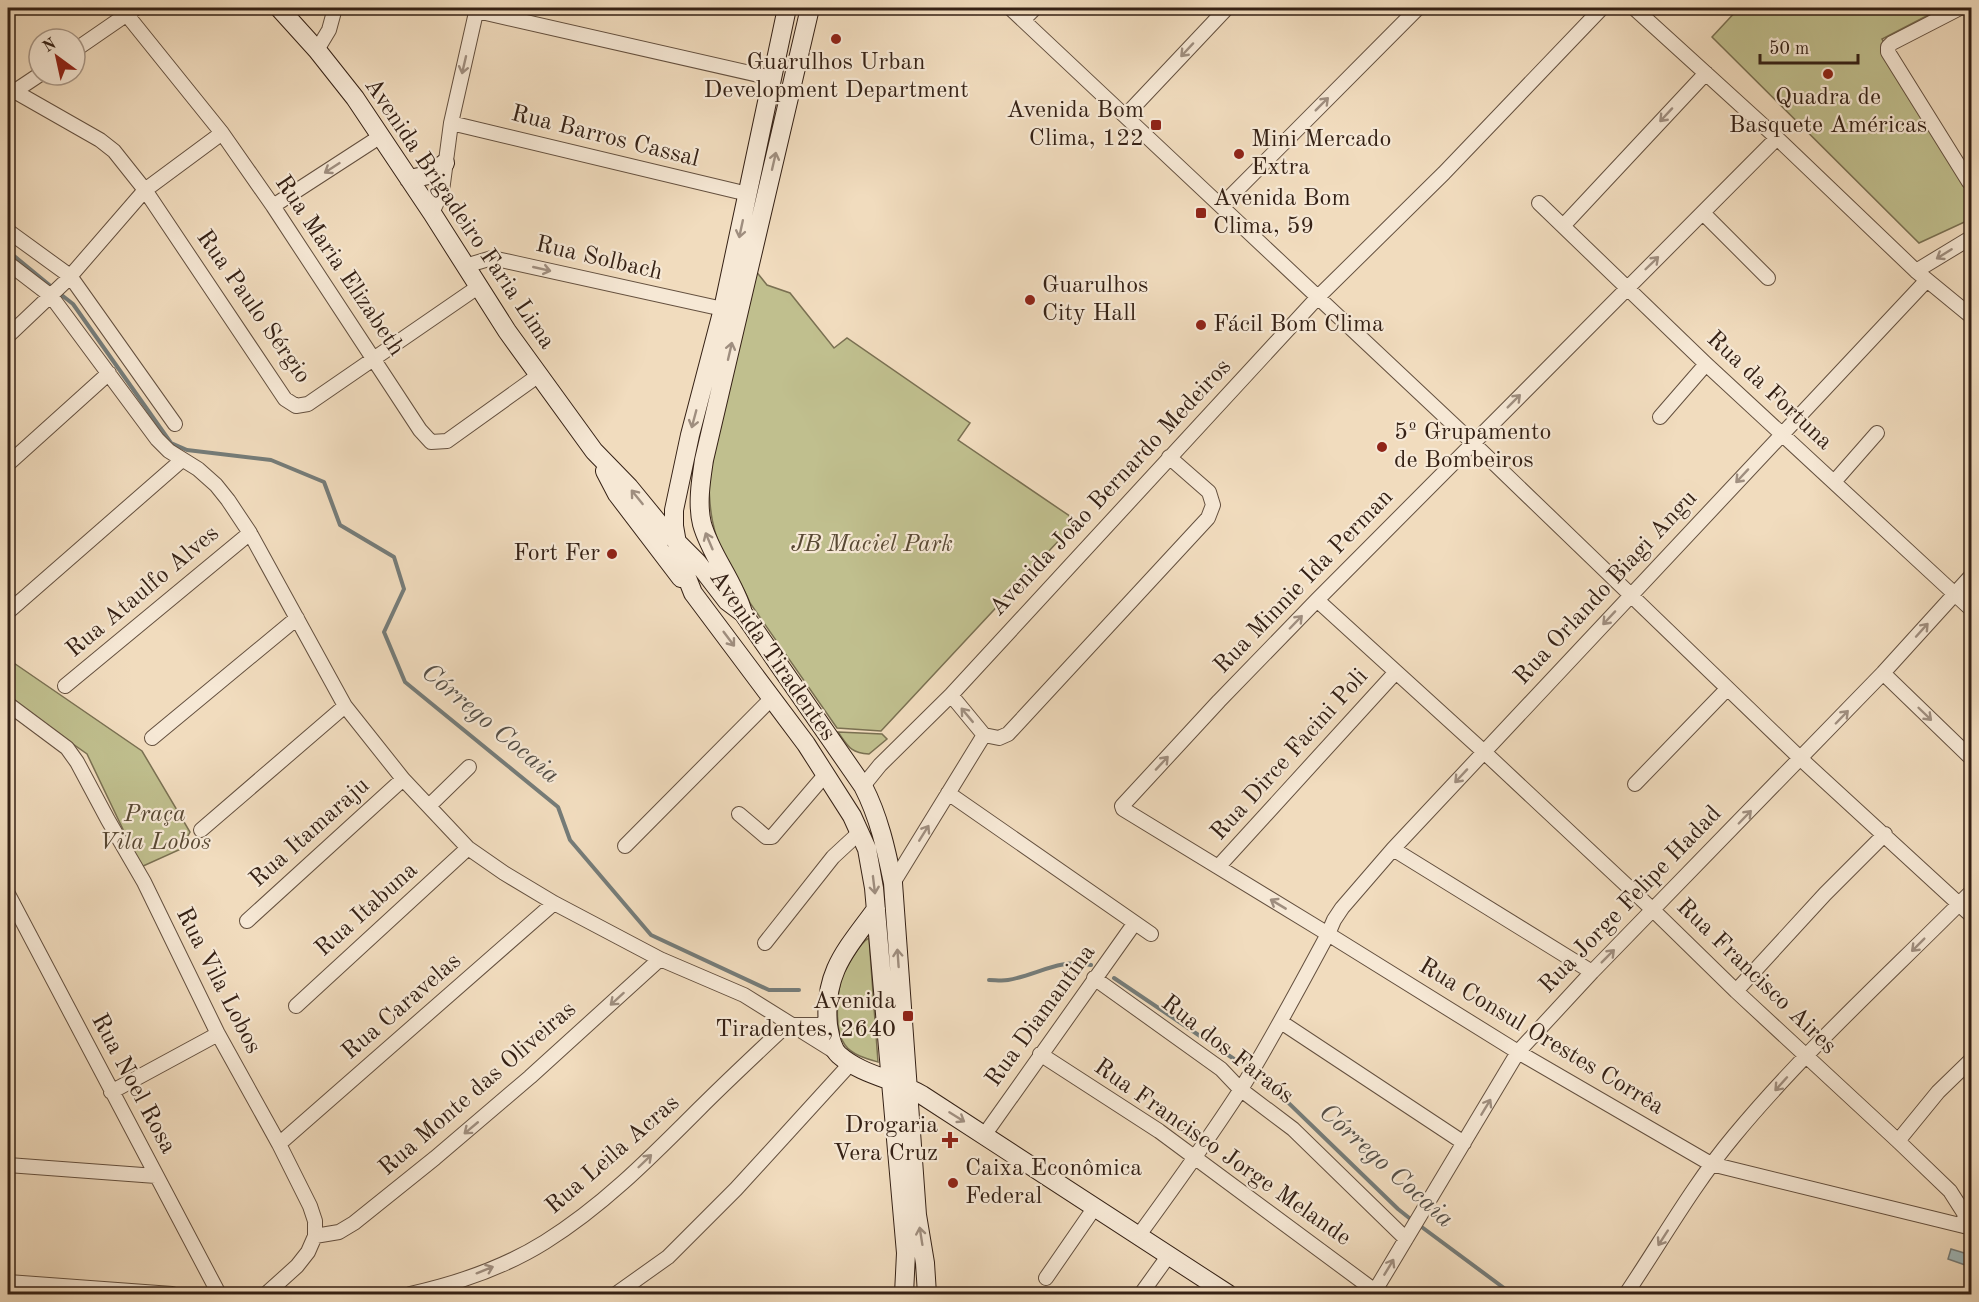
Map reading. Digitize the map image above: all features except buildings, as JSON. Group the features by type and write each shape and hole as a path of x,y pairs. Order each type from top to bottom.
{"main road":[{"name":"Avenida Brigadeiro Faria Lima","path":"279,8 317,50 355,98 410,179 478,287 594,450 675,541 697,562 727,601 743,613"},
{"name":"Avenida Tiradentes","path":"787,8 723,309 690,435 674,510 675,541 693,593 806,744 860,832 871,865 898,1084 925,1263 927,1294"},
{"name":"Avenida Tiradentes","path":"810,8 704,460 700,484 702,522 707,539 737,594 743,613 859,780 871,802 883,836 893,883 898,1084 906,1253 904,1294"},
{"path":"410,179 429,175 445,163"},
{"name":"Avenida Brigadeiro Faria Lima","path":"594,450 617,494 693,593"},
{"path":"876,909 842,956 831,980 828,1022 830,1039 844,1058 898,1084 984,1134 1228,1294"}],"street":[{"path":"317,50 329,30 335,8"},
{"path":"1010,8 1472,442 1801,759 1885,834 1971,916"},
{"path":"1023,20 1035,8"},
{"path":"1126,116 1227,8"},
{"path":"1222,205 1418,8"},
{"name":"Avenida João Bernardo Medeiros","path":"859,780 880,765 951,695 1317,298 1444,173 1603,8"},
{"path":"1960,8 1892,43 1888,47 1888,52 1969,182"},
{"path":"432,213 442,190 451,123 477,9 772,78"},
{"path":"1637,9 1921,275 1971,317"},
{"path":"87,42 132,11"},
{"name":"Rua Maria Elizabeth","path":"132,11 273,206 420,430 431,442 447,441 539,375"},
{"path":"1563,226 1706,73"},
{"path":"11,94 27,83"},
{"name":"Rua Paulo Sérgio","path":"11,94 108,145 145,190 285,399 296,406 308,404 373,357 478,287"},
{"name":"Rua Barros Cassal","path":"451,123 748,195"},
{"path":"8,336 53,294 145,190 222,133"},
{"path":"273,206 381,136"},
{"name":"Rua Minnie Ida Perman","path":"1122,806 1317,600 1777,138"},
{"name":"Rua da Fortuna","path":"1539,202 1706,364 1971,610"},
{"path":"1703,213 1768,278"},
{"path":"8,231 68,278 175,423"},
{"name":"Rua Orlando Biagi Angu","path":"1139,1235 1195,1158 1240,1089 1281,1022 1342,908 1483,751 1782,434 1921,275 1971,237"},
{"name":"Rua Solbach","path":"465,266 492,258 723,309"},
{"path":"8,263 53,294 157,439 169,451 198,469 216,485 250,533 345,706 403,779 430,805 468,848 554,903 660,959 744,995 844,1058 736,1188 675,1250 616,1294"},
{"path":"1660,417 1706,364"},
{"path":"8,464 109,373"},
{"path":"1834,482 1877,433"},
{"path":"951,695 984,735 999,738 1008,734 1208,518 1213,505 1209,492 1169,457"},
{"path":"8,612 182,460"},
{"name":"Rua Ataulfo Alves","path":"65,686 250,533"},
{"name":"Rua Jorge Felipe Hadad","path":"1374,1292 1518,1052 1592,972 1883,674 1971,575"},
{"name":"Rua Francisco Aires","path":"1317,600 1483,751 1950,1191 1964,1213 1969,1227"},
{"path":"152,738 297,618"},
{"name":"Rua Dirce Facini Poli","path":"1218,867 1395,673"},
{"path":"1883,674 1971,759"},
{"path":"1635,784 1727,689"},
{"path":"625,846 772,698"},
{"name":"Rua Vila Lobos","path":"8,704 67,747 77,762 144,882 218,1034 279,1144 310,1206 315,1221 315,1236"},
{"path":"201,830 345,706"},
{"path":"893,883 984,735"},
{"path":"430,805 469,768"},
{"path":"739,814 766,837 772,837 825,775"},
{"name":"Rua Itamaraju","path":"247,921 403,779"},
{"path":"948,793 1151,934"},
{"name":"Rua Consul Orestes Corrêa","path":"1122,806 1129,814 1518,1052 1711,1164 1969,1227"},
{"path":"765,943 833,857 860,832"},
{"path":"1736,991 1825,894 1885,834"},
{"name":"Rua Itabuna","path":"296,1006 468,848"},
{"path":"1393,849 1592,972"},
{"path":"1626,1294 1711,1164 1735,1134 1806,1057 1971,891"},
{"name":"Rua Noel Rosa","path":"8,895 219,1294"},
{"name":"Rua Caravelas","path":"279,1144 554,903"},
{"name":"Rua Diamantina","path":"984,1134 1134,924"},
{"name":"Rua Monte das Oliveiras","path":"315,1236 339,1232 363,1216 530,1077 660,959"},
{"name":"Rua dos Faraós","path":"1094,978 1221,1069 1240,1089 1293,1129 1407,1236"},
{"path":"788,1024 809,1026 828,1022"},
{"path":"1281,1022 1464,1143"},
{"name":"Rua Leila Acras","path":"410,1294 432,1289 520,1256 561,1232 626,1180 788,1024"},
{"path":"111,1092 218,1034"},
{"name":"Rua Francisco Jorge Melande","path":"1040,1054 1159,1131 1374,1292"},
{"path":"1898,1141 1938,1092 1971,1059"},
{"path":"9,1163 156,1176"},
{"path":"1046,1278 1095,1207"},
{"path":"266,1294 297,1266 308,1252 315,1236"},
{"path":"1141,1294 1170,1255"},
{"path":"8,1282 172,1294"}],"green space":[{"path":"1739,8 1942,8 1882,39 1971,193 1971,219 1919,243 1712,37"},
{"name":"JB Maciel Park","path":"755,270 767,285 790,293 834,348 847,338 970,423 958,440 1077,521 881,731 837,728 750,603 722,551 715,531 709,478"},
{"name":"Praça Vila Lobos","path":"8,659 142,751 190,832 181,849 141,867 87,754 8,698"},
{"path":"838,732 882,734 887,739 869,754 850,748"},
{"path":"869,938 878,1062 860,1056 848,1048 842,1039 838,1023 838,995 841,980 861,945"}],"water":[{"path":"1951,1249 1971,1255 1968,1266 1948,1259"}],"waterway":[{"name":"Córrego Cocaia","path":"8,251 53,288"},
{"name":"Córrego Cocaia","path":"59,293 73,304 171,443 187,450 271,460 324,482 340,525 394,557 404,589 384,632 405,682 558,807 570,840 651,935 769,990 799,990"},
{"name":"Córrego Cocaia","path":"989,980 1019,978 1059,965 1080,963 1091,965"},
{"name":"Córrego Cocaia","path":"1114,978 1240,1063"},
{"name":"Córrego Cocaia","path":"1268,1083 1413,1221"},
{"name":"Córrego Cocaia","path":"1419,1225 1512,1294"}],"place":[{"name":"Guarulhos Urban Development Department","path":"836,39"},
{"name":"Quadra de Basquete Américas","path":"1828,74"},
{"name":"Avenida Bom Clima, 122","path":"1156,125"},
{"name":"Mini Mercado Extra","path":"1239,154"},
{"name":"Avenida Bom Clima, 59","path":"1201,213"},
{"name":"Guarulhos City Hall","path":"1030,300"},
{"name":"Fácil Bom Clima","path":"1201,325"},
{"name":"5º Grupamento de Bombeiros","path":"1382,447"},
{"name":"Fort Fer","path":"612,554"},
{"name":"Avenida Tiradentes, 2640","path":"908,1016"},
{"name":"Drogaria Vera Cruz","path":"950,1140"},
{"name":"Caixa Econômica Federal","path":"953,1183"}]}
